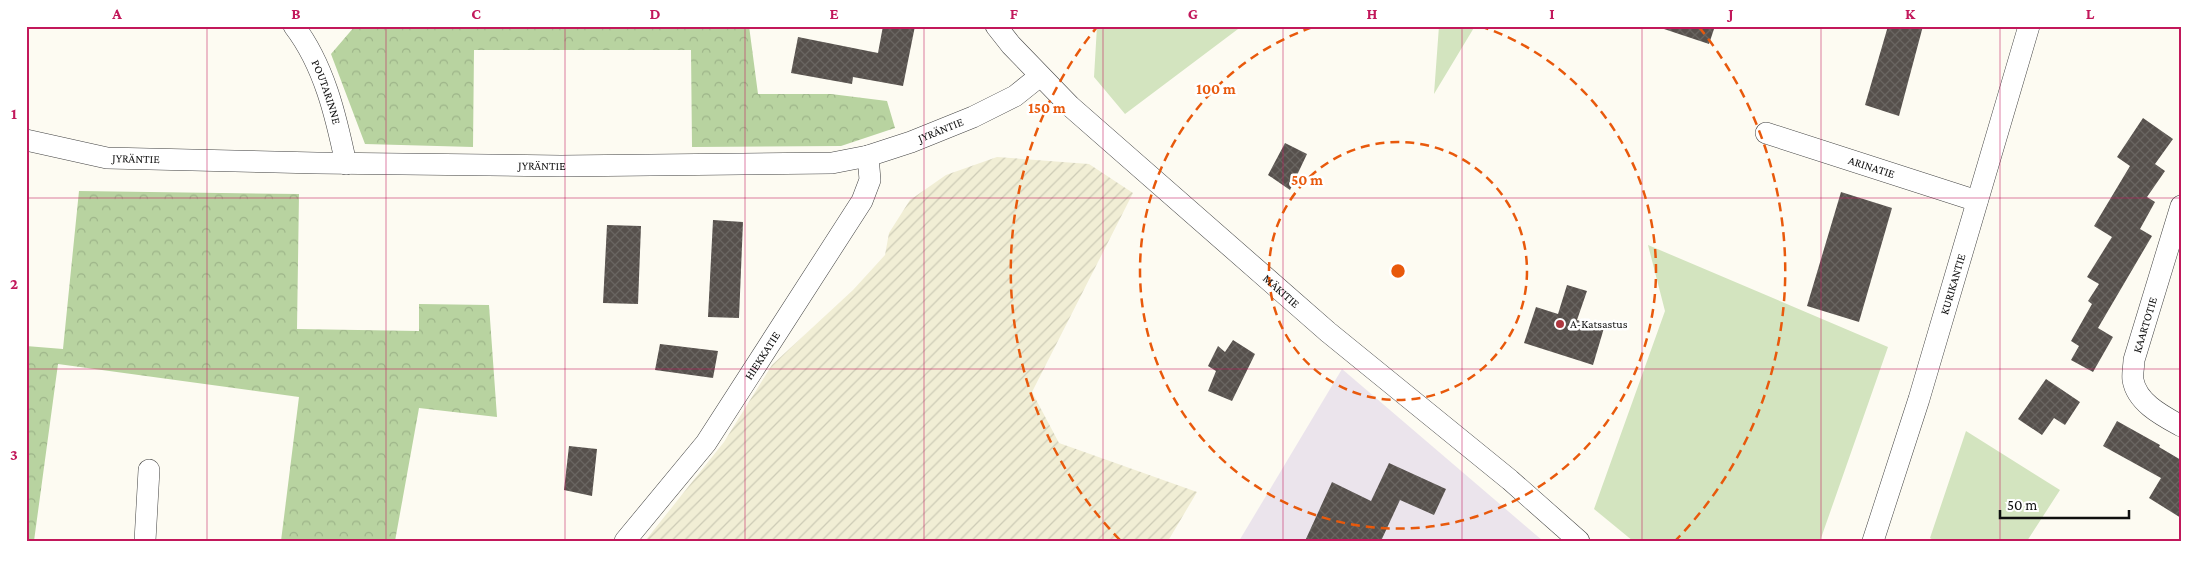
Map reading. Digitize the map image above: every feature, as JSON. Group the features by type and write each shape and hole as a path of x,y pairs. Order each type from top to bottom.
{"street":[{"name":"POUTARINNE","path":"294,26 309,46 336,117 346,164"},
{"name":"MÄKITIE","path":"996,26 1040,76 1070,106 1328,332 1510,480 1579,541"},
{"name":"KURIKANTIE","path":"1873,541 1919,399 2029,26"},
{"name":"JYRÄNTIE","path":"26,140 107,158 346,164 561,166 832,163 868,156 911,142 972,117 1016,96 1040,76"},
{"name":"ARINATIE","path":"1766,133 1977,201"},
{"name":"HIEKKATIE","path":"625,541 706,443 762,359 862,201 870,180 868,156"},
{"name":"KAARTOTIE","path":"2181,206 2134,360 2133,381 2141,397 2158,412 2181,426"},
{"path":"145,541 149,470"}],"shaded area":[{"path":"997,157 1089,164 1133,193 1032,392 1059,443 1197,492 1168,541 645,541 724,442 772,365 853,290 885,255 889,233 910,200 946,175"},
{"path":"1342,369 1543,541 1239,541"}],"green space":[{"path":"355,26 749,26 758,94 831,94 887,101 895,128 841,146 692,147 691,50 474,50 473,147 365,144 331,54"},
{"path":"1097,26 1242,26 1125,114 1094,77"},
{"path":"1439,26 1475,26 1434,94"},
{"path":"79,191 299,194 297,329 419,331 419,304 489,305 497,417 419,408 395,541 281,541 299,397 58,364 34,541 26,541 26,346 63,349"},
{"path":"1648,245 1888,347 1820,541 1633,541 1594,509 1665,311"},
{"path":"1966,431 2060,490 2027,541 1935,541 1930,538"}],"building":[{"path":"883,26 915,26 903,86 853,77 852,84 791,73 798,37 878,53"},
{"path":"1665,26 1715,26 1709,44 1664,29"},
{"path":"1888,26 1923,26 1899,116 1865,105"},
{"path":"2143,118 2173,139 2155,164 2165,171 2147,197 2155,202 2140,229 2152,236 2098,328 2113,337 2093,372 2071,360 2079,346 2071,341 2092,304 2088,301 2099,284 2087,277 2112,237 2094,226 2130,166 2117,157"},
{"path":"1285,143 1307,154 1290,190 1268,175"},
{"path":"1841,192 1892,208 1859,322 1807,306"},
{"path":"713,220 743,222 739,318 708,317"},
{"path":"607,225 641,226 638,304 603,303"},
{"name":"A-Katsastus","path":"1567,285 1587,291 1577,320 1604,328 1593,365 1524,343 1536,307 1558,314"},
{"path":"1233,340 1255,354 1232,401 1208,391 1216,371 1208,366 1218,346 1225,352"},
{"path":"660,344 718,351 713,378 655,370"},
{"path":"2046,379 2080,402 2065,425 2054,418 2042,435 2018,419"},
{"path":"2117,421 2160,445 2159,447 2181,460 2181,518 2149,498 2161,478 2103,446"},
{"path":"569,446 597,449 592,496 564,490"},
{"path":"1389,463 1446,489 1434,515 1400,500 1381,541 1305,541 1332,482 1371,501"}],"place":[{"name":"A-Katsastus","path":"1560,324"}]}
